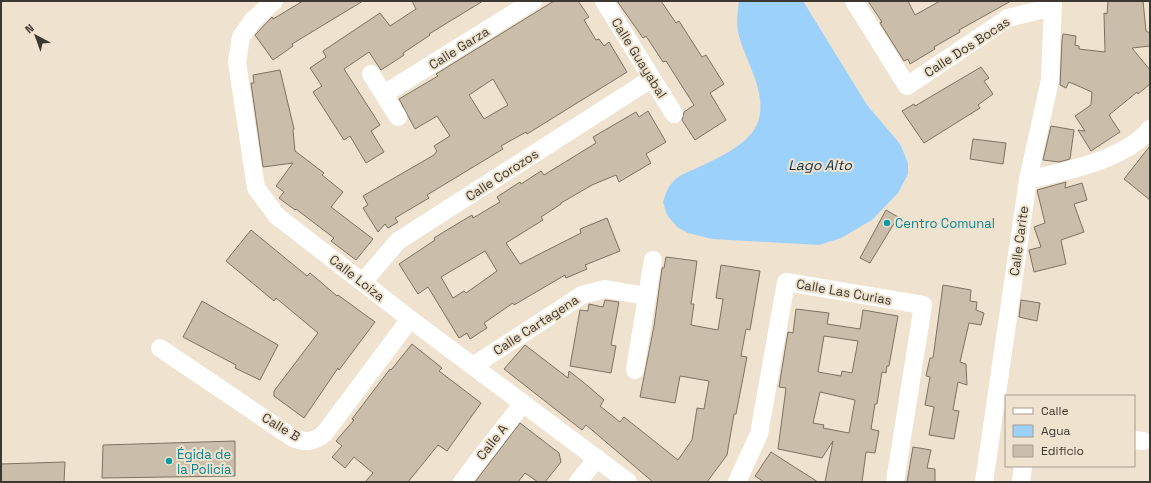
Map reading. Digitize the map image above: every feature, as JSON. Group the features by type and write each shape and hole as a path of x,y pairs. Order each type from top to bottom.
{"street":[{"name":"Calle Loíza","path":"274,1 253,20 240,37 237,62 256,188 277,216 410,319 628,482"},
{"name":"Calle Garza","path":"384,94 533,1"},
{"name":"Calle Guayabal","path":"604,1 674,114"},
{"name":"Calle Dos Bocas","path":"854,1 907,86 1008,18 1052,4"},
{"name":"Calle Carite","path":"984,482 1028,180 1050,80 1052,4"},
{"path":"371,74 398,117"},
{"name":"Calle Corozos","path":"363,282 398,241 651,79"},
{"path":"1028,180 1080,168 1117,152 1143,138 1150,129"},
{"path":"635,370 653,260"},
{"name":"Calle Las Curias","path":"737,482 759,434 786,282 923,305 895,482"},
{"name":"Calle Cartagena","path":"473,366 582,295 605,289 646,296"},
{"name":"Calle B","path":"160,348 293,438 303,441 315,441 324,434 410,319"},
{"name":"Calle A","path":"462,482 523,403"},
{"path":"578,482 597,458"},
{"path":"1021,482 1023,467"}],"water":[{"name":"Lago Alto","path":"739,1 803,1 867,105 900,144 908,163 908,174 898,193 872,220 841,238 819,245 712,239 688,233 677,227 667,215 663,202 670,185 682,174 695,169 735,148 752,133 757,124 760,114 759,93 738,32 737,20"}],"building":[{"path":"303,1 363,1 292,44 293,46 273,60 255,35 272,17 273,19"},
{"path":"412,1 483,1 429,34 430,35 403,53 404,55 381,70 369,52 344,69 380,125 371,131 384,152 366,163 350,136 344,140 313,92 322,86 310,68 326,57 323,51 380,13 390,26 416,9"},
{"path":"554,1 578,1 589,17 584,20 596,40 599,39 604,46 609,42 627,72 527,134 526,132 501,146 503,149 427,195 429,198 395,218 398,222 388,228 385,224 378,232 363,208 368,205 363,196 434,155 437,151 434,146 450,136 437,116 415,129 399,99 438,76 436,74","holes":["493,79 508,105 484,119 469,95"]},
{"path":"617,1 661,1 676,23 679,21 702,57 706,55 724,84 710,93 726,120 695,140 682,120 684,112 694,105 666,61 663,62 646,36 643,38"},
{"path":"868,1 908,1 915,15 940,1 1011,1 959,30 960,32 934,47 935,49 910,64 908,59 904,61 880,23 882,22"},
{"path":"1108,1 1143,1 1146,31 1150,33 1150,46 1132,48 1150,70 1150,84 1138,94 1137,92 1109,115 1120,132 1091,151 1078,130 1085,131 1075,116 1091,105 1092,92 1069,82 1066,88 1060,85 1062,40 1063,34 1076,36 1075,45 1079,46 1079,49 1105,52 1104,13 1107,14"},
{"path":"981,67 989,78 984,81 993,94 978,105 980,108 924,143 902,111 914,104 915,106"},
{"path":"280,70 294,129 295,151 324,173 322,175 343,192 331,207 373,239 356,260 331,241 334,238 279,198 284,192 276,186 293,163 263,167 251,83 254,83 253,75"},
{"path":"648,111 666,142 646,154 651,163 619,182 616,175 592,185 561,203 541,217 543,220 506,243 520,264 581,233 580,229 607,218 620,251 585,265 587,269 566,278 565,275 514,305 513,303 484,323 487,328 470,339 467,333 459,338 428,287 418,294 399,264 435,240 434,238 447,230 472,215 473,218 500,202 497,197 520,182 521,184 541,171 544,175 596,143 593,137 636,112 639,117","holes":["485,251 497,271 466,293 464,291 453,298 441,277"]},
{"path":"1051,126 1074,130 1070,159 1059,162 1043,160"},
{"path":"973,139 1006,143 1003,164 970,159"},
{"path":"1150,146 1150,200 1124,179"},
{"path":"1066,182 1065,188 1082,183 1087,200 1074,204 1084,232 1061,240 1066,264 1034,272 1029,250 1041,247 1034,227 1045,223 1037,190"},
{"path":"886,210 898,217 870,263 860,258"},
{"path":"251,230 307,276 310,273 337,296 338,295 375,322 339,370 338,368 304,418 274,396 274,391 318,333 276,298 274,301 226,261"},
{"path":"666,257 697,261 691,304 694,304 691,325 718,330 723,299 716,298 721,265 760,271 750,330 746,329 741,356 747,357 736,414 734,414 727,455 707,482 653,482 586,425 582,430 504,369 525,345 568,378 569,371 604,400 600,406 620,422 624,417 678,460 692,440 697,408 704,409 709,381 680,376 675,403 640,397 654,326 662,268 664,268"},
{"path":"943,285 971,290 970,301 977,302 976,310 984,313 981,325 969,323 960,362 966,364 967,385 958,382 953,410 959,411 954,439 929,435 934,407 925,405 930,377 926,376 930,358 933,358"},
{"path":"605,300 619,302 611,345 616,346 611,373 570,366 580,310 588,311 589,304 603,307"},
{"path":"1021,300 1040,303 1037,321 1019,317"},
{"path":"202,301 278,345 260,380 235,368 236,365 183,337"},
{"path":"796,309 829,313 827,324 860,329 863,310 898,316 889,366 887,366 886,373 882,372 877,404 875,404 871,429 879,431 875,453 866,452 862,482 825,482 833,441 822,458 778,449 786,388 779,387 788,332 793,333","holes":["824,336 858,341 852,373 842,371 841,376 818,372","820,392 855,400 849,433 823,428 824,425 813,423"]},
{"path":"412,344 442,368 439,371 481,403 447,451 438,445 408,482 365,482 373,473 354,457 345,468 332,457 342,446 336,441 354,420 352,419 390,369 391,370"},
{"path":"520,423 559,453 561,462 545,482 538,482 525,473 518,482 475,482"},
{"name":"Égida de la Policía","path":"235,441 235,476 102,478 103,445"},
{"path":"913,447 931,450 927,468 935,469 935,482 907,482"},
{"path":"771,452 818,482 764,482 755,476"},
{"path":"65,462 64,482 1,482 1,464"}],"place":[{"name":"Centro Comunal","path":"887,223"},
{"name":"Égida de la Policía","path":"169,461"}]}
